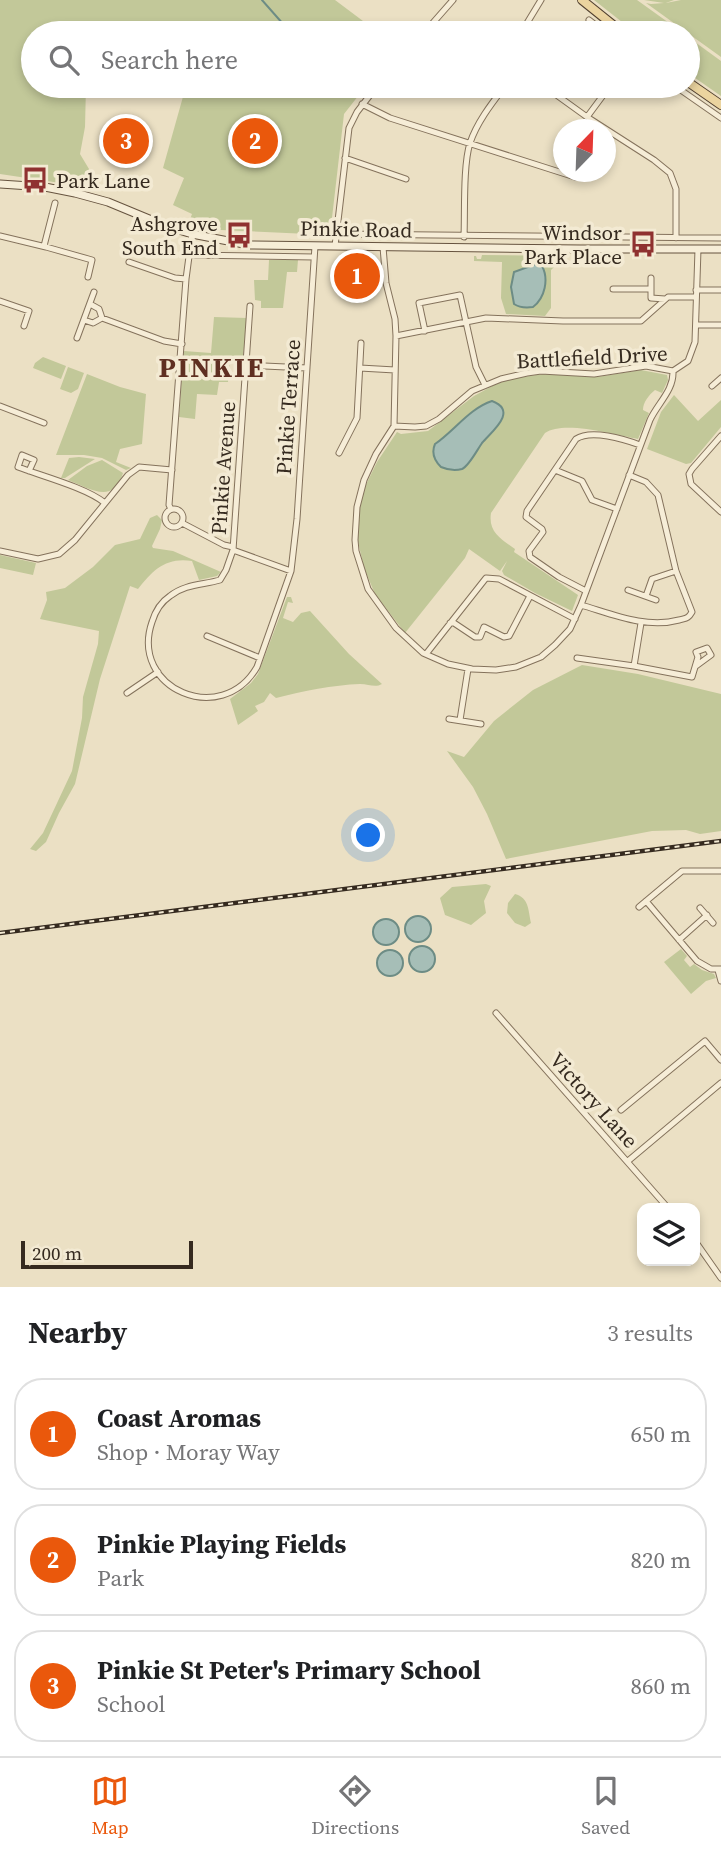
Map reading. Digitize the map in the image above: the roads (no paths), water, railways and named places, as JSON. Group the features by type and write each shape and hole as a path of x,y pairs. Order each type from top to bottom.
{"main road":[{"path":"582,0 608,21"},
{"path":"700,90 721,105"},
{"name":"Pinkie Road","path":"0,184 45,187 75,193 108,202 192,234 249,245 721,249"}],"street":[{"path":"435,21 453,0"},
{"path":"528,21 541,0"},
{"path":"335,246 349,128 367,98"},
{"path":"464,237 470,144 479,124 497,98"},
{"path":"561,98 670,173 677,190 676,238"},
{"path":"587,117 601,98"},
{"path":"692,98 721,118"},
{"path":"362,104 390,118 553,170"},
{"path":"345,158 406,178"},
{"path":"44,246 55,203"},
{"path":"171,509 169,505 186,279 192,234"},
{"name":"Pinkie Road","path":"336,234 721,238"},
{"path":"0,236 92,260 88,277"},
{"path":"580,237 580,249"},
{"name":"Pinkie Terrace","path":"158,673 167,683 184,693 195,697 216,698 244,684 254,672 260,658 291,571 297,519 315,246"},
{"path":"383,247 386,284 395,319 394,426 376,454 364,480 357,507 356,551 368,589 396,628 426,654 448,664 468,669 496,670 516,667 541,657 570,629 652,415 672,385 673,371"},
{"name":"Battlefield Drive","path":"394,426 426,426 439,419 472,391 514,376 541,371 594,374 646,366 673,371 684,366 691,357 695,342 698,249"},
{"name":"Pinkie Road","path":"189,255 314,257"},
{"path":"129,262 175,278 186,279"},
{"path":"651,278 652,311"},
{"path":"613,289 651,289"},
{"path":"696,289 721,290"},
{"path":"77,338 94,292"},
{"path":"425,331 419,303 460,295 476,367 485,385"},
{"path":"651,298 696,297"},
{"path":"396,336 486,318 642,321 665,299"},
{"path":"0,300 29,311 24,326"},
{"path":"90,304 99,309 102,318"},
{"name":"Pinkie Avenue","path":"233,548 250,306"},
{"path":"84,320 93,323 102,318 164,341 182,344"},
{"path":"696,325 721,325"},
{"path":"339,453 357,418 361,343"},
{"path":"246,365 307,368"},
{"path":"360,368 395,370"},
{"path":"712,386 721,378"},
{"path":"0,406 44,423"},
{"path":"586,590 548,570 529,554 543,532 526,517 526,513 576,439 585,434 621,439 640,445"},
{"path":"721,436 692,469 689,480 721,512"},
{"path":"0,551 33,559 53,556 75,540 135,469 139,467 172,470"},
{"path":"555,470 582,481 592,500 617,509"},
{"path":"29,471 95,495 105,503"},
{"path":"581,605 641,623 673,622 691,615 676,570 658,495 646,482 629,475"},
{"path":"177,508 184,517 182,523 174,527 167,523 165,515 171,509 177,508"},
{"path":"182,523 225,545 291,571"},
{"path":"127,693 158,673 148,646 150,626 158,608 177,591 220,580 233,548"},
{"path":"646,596 652,579 676,570"},
{"path":"426,654 485,578 499,579 575,620"},
{"path":"628,590 656,600"},
{"path":"450,623 475,637 480,637 484,626 504,637 509,636 530,596"},
{"path":"634,666 641,623"},
{"path":"207,636 260,658"},
{"path":"577,658 670,672 689,678 692,677 695,666"},
{"path":"460,720 468,669"},
{"path":"449,719 481,724"},
{"path":"639,907 682,872 721,871"},
{"path":"646,901 701,964 711,969 720,969 721,981"},
{"path":"700,908 713,923"},
{"path":"679,940 707,915"},
{"name":"Victory Lane","path":"496,1013 664,1203"},
{"path":"621,1110 705,1041 721,1060"},
{"path":"628,1161 721,1083"},
{"path":"700,1248 721,1278"}],"water":[{"path":"536,264 542,266 544,271 543,294 533,307 514,304 511,287 514,272"},
{"path":"492,401 503,410 503,416 496,428 465,467 454,470 441,467 434,456 435,444 469,414"},
{"path":"418,916 427,920 431,929 427,938 418,942 409,938 405,929 409,920"},
{"path":"386,919 395,923 399,932 395,941 386,945 377,941 373,932 377,923"},
{"path":"422,946 431,950 435,959 431,968 422,972 413,968 409,959 413,950"},
{"path":"390,950 399,954 403,963 399,972 390,976 381,972 377,963 381,954"}],"waterway":[{"path":"262,0 280,21"}],"railway":[{"path":"0,933 721,841"}],"place":[{"name":"Pinkie St Peter's Primary School","path":"126,141"},
{"name":"Pinkie Playing Fields","path":"255,141"},
{"name":"Park Lane","path":"35,180"},
{"name":"Ashgrove South End","path":"239,235"},
{"name":"Windsor Park Place","path":"643,244"},
{"name":"Coast Aromas","path":"357,276"}],"district":[{"name":"PINKIE","path":"212,367"}]}
